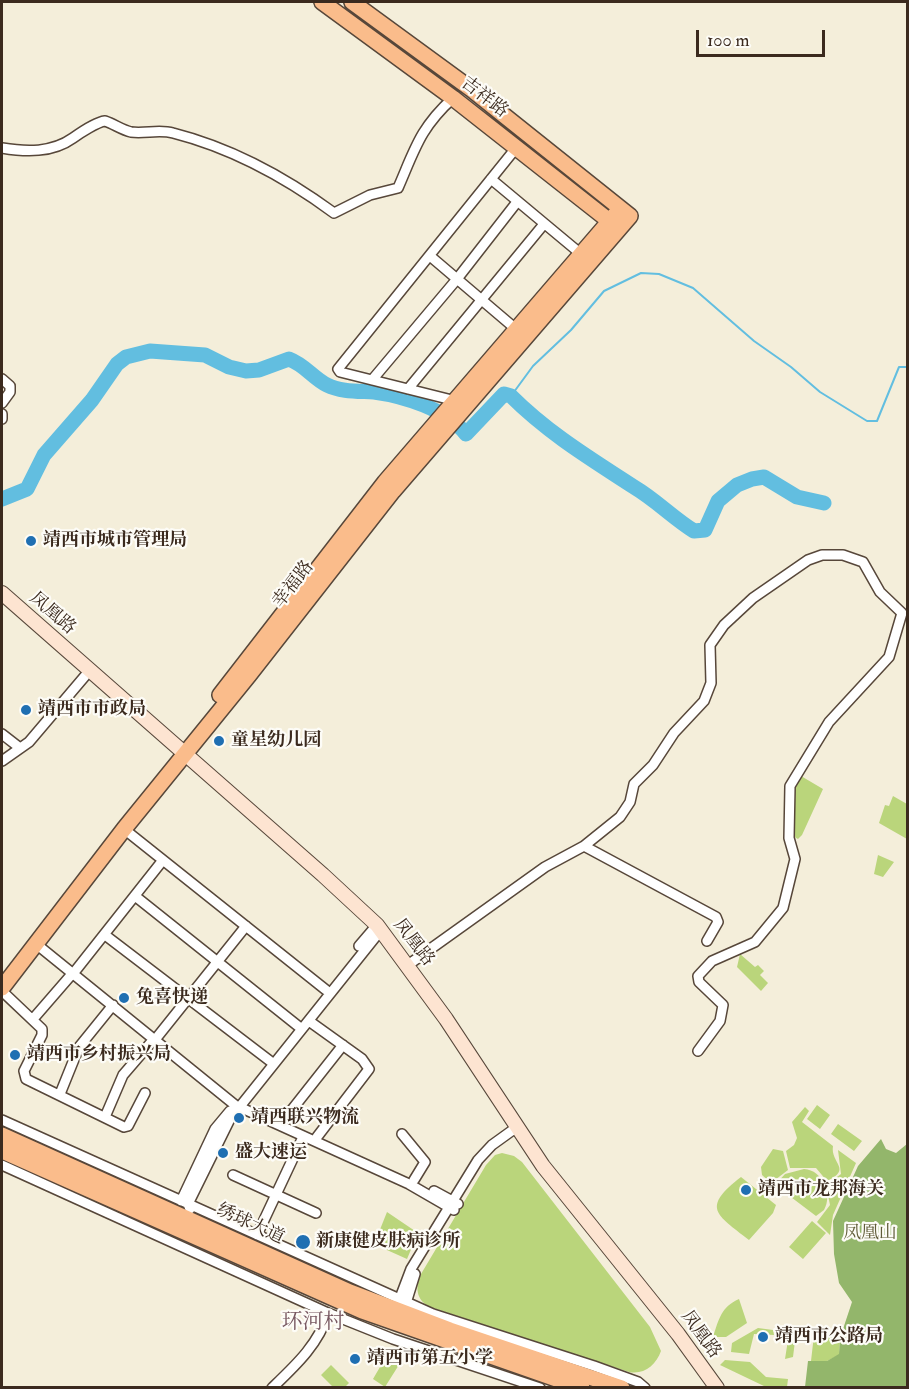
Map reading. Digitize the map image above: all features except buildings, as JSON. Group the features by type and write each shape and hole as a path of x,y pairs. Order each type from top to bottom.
{"main road":[{"name":"吉祥路","path":"322,2 453,98 614,225"},
{"name":"吉祥路","path":"352,2 471,89 625,212"},
{"path":"453,98 471,89"},
{"name":"幸福路","path":"453,409 625,212"},
{"name":"幸福路","path":"2,974 178,754 385,482 437,430 581,254 614,225"},
{"name":"凤凰路","path":"2,593 178,754 377,930 408,965 516,1131 678,1334 717,1388"},
{"name":"凤凰路","path":"2,605 178,754"},
{"name":"幸福路","path":"2,989 178,754"},
{"name":"凤凰路","path":"377,930 595,1245 672,1336 708,1388"},
{"name":"绣球大道","path":"2,1135 42,1153 107,1190 223,1250 362,1311 582,1388"},
{"name":"绣球大道","path":"2,1151 257,1242 314,1276 450,1330 622,1388"}],"street":[{"path":"2,148 19,152 50,150 105,121 131,132 166,131 234,154 260,166 314,197 334,213 370,195 398,188 409,158 424,130 435,115 453,98"},
{"path":"453,409 408,389 340,372 339,365 516,148"},
{"path":"491,180 581,254"},
{"path":"372,380 457,279 517,202"},
{"path":"408,389 544,224"},
{"path":"430,256 517,330"},
{"path":"2,379 10,386 10,392 2,403"},
{"path":"2,414 2,419"},
{"path":"408,965 545,867 584,846 620,817 631,799 634,784 653,765 674,733 704,701 711,683 710,645 724,625 753,598 808,560 822,555 843,555 863,562 880,592 902,614 893,648 883,665 823,730 790,786 789,838 795,859 783,908 755,942 712,961 698,976 699,982 723,1005 720,1021 698,1051"},
{"path":"2,762 29,742 86,676"},
{"path":"2,735 20,748"},
{"path":"124,829 326,990"},
{"path":"584,846 716,917 718,922 706,941"},
{"path":"33,1020 105,935 163,860"},
{"path":"135,896 298,1026"},
{"path":"105,1117 123,1075 246,926"},
{"path":"185,1202 230,1119 270,1061 377,930"},
{"path":"240,1104 309,1021 377,930"},
{"path":"105,935 270,1061"},
{"path":"37,941 113,1005 156,1037"},
{"path":"74,972 240,1104 303,1137 454,1205"},
{"path":"2,989 42,1029 42,1035 24,1076 122,1126 128,1126 145,1093"},
{"path":"60,1094 79,1047 113,1005"},
{"path":"309,1021 369,1066 368,1073 316,1137"},
{"path":"283,1121 343,1045"},
{"path":"240,1104 414,1180 454,1205"},
{"path":"2,1120 247,1230 257,1242 302,1257 433,1314 594,1366 638,1382 645,1388"},
{"path":"403,1299 484,1152 516,1131"},
{"path":"31,1134 42,1153"},
{"path":"402,1134 425,1162 414,1180"},
{"path":"257,1242 303,1137"},
{"path":"18,1158 25,1176"},
{"path":"2,1165 328,1313 393,1339 540,1388"},
{"path":"105,1211 106,1168"},
{"path":"233,1175 316,1213"},
{"path":"185,1202 195,1220"},
{"path":"247,1230 257,1242"},
{"path":"223,1250 228,1267"},
{"path":"302,1257 314,1276"},
{"path":"272,1388 309,1350 322,1330 328,1313"},
{"path":"515,1365 524,1382"}],"green space":[{"path":"801,776 823,789 798,839 793,836 791,791"},
{"path":"893,796 907,804 907,839 879,823 885,805 889,806"},
{"path":"878,855 894,862 883,877 874,874"},
{"path":"740,954 755,967 758,965 764,971 760,975 768,983 761,991 737,967"},
{"path":"817,1105 830,1115 820,1129 807,1119"},
{"path":"805,1107 809,1111 802,1122 833,1146 834,1157 839,1165 840,1169 835,1177 827,1181 816,1168 790,1168 786,1151 794,1145 797,1138 792,1122"},
{"path":"838,1124 862,1141 854,1151 831,1134"},
{"name":"凤凰山","path":"881,1139 886,1149 896,1153 907,1144 907,1387 805,1387 808,1361 827,1361 839,1354 840,1338 852,1302 839,1283 834,1254 833,1221 858,1166"},
{"path":"773,1149 783,1151 788,1170 771,1183 762,1175 761,1167"},
{"path":"838,1150 856,1163 833,1215 830,1235 817,1222 830,1205 826,1185 841,1174"},
{"path":"502,1153 514,1156 522,1162 650,1327 661,1351 649,1368 640,1372 629,1372 433,1308 420,1299 418,1285 421,1274 486,1165 495,1155"},
{"path":"804,1169 811,1170 821,1178 827,1191 827,1204 824,1210 816,1216 775,1185 785,1174"},
{"path":"741,1177 776,1205 773,1213 749,1240 721,1217 717,1204 721,1196"},
{"path":"387,1212 418,1233 407,1259 378,1246 381,1239 377,1237"},
{"path":"812,1221 826,1233 803,1259 789,1247"},
{"path":"739,1299 747,1323 726,1337 713,1337 724,1310"},
{"path":"789,1327 793,1327 795,1341 793,1357 785,1359 788,1340 778,1338"},
{"path":"758,1328 773,1330 774,1335 754,1334 749,1354 731,1352 732,1343"},
{"path":"814,1335 840,1338 839,1355 827,1361 811,1361"},
{"path":"387,1355 402,1360 385,1387 373,1379"},
{"path":"725,1360 750,1362 766,1377 788,1379 787,1387 766,1387 720,1365"},
{"path":"331,1365 349,1383 345,1387 333,1387 321,1375"}],"waterway":[{"path":"511,396 533,366 571,330 604,291 641,273 659,274 693,288 754,341 791,367 820,392 867,421 877,421 899,367 908,367"},
{"path":"2,499 27,489 44,455 92,400 117,364 126,357 150,351 205,355 229,367 246,371 259,370 289,359 332,387 386,394 424,405 447,417 466,434 504,394 511,396 555,434 642,492 694,531 705,530 718,501 737,485 752,479 764,477 797,497 824,503"}],"place":[{"name":"靖西市城市管理局","path":"31,541"},
{"name":"靖西市市政局","path":"26,710"},
{"name":"童星幼儿园","path":"219,741"},
{"name":"兔喜快递","path":"124,998"},
{"name":"靖西市乡村振兴局","path":"15,1055"},
{"name":"靖西联兴物流","path":"239,1118"},
{"name":"盛大速运","path":"223,1153"},
{"name":"靖西市龙邦海关","path":"746,1190"},
{"name":"新康健皮肤病诊所","path":"303,1242"},
{"name":"靖西市公路局","path":"763,1337"},
{"name":"靖西市第五小学","path":"355,1359"}],"district":[{"name":"环河村","path":"313,1323"}]}
